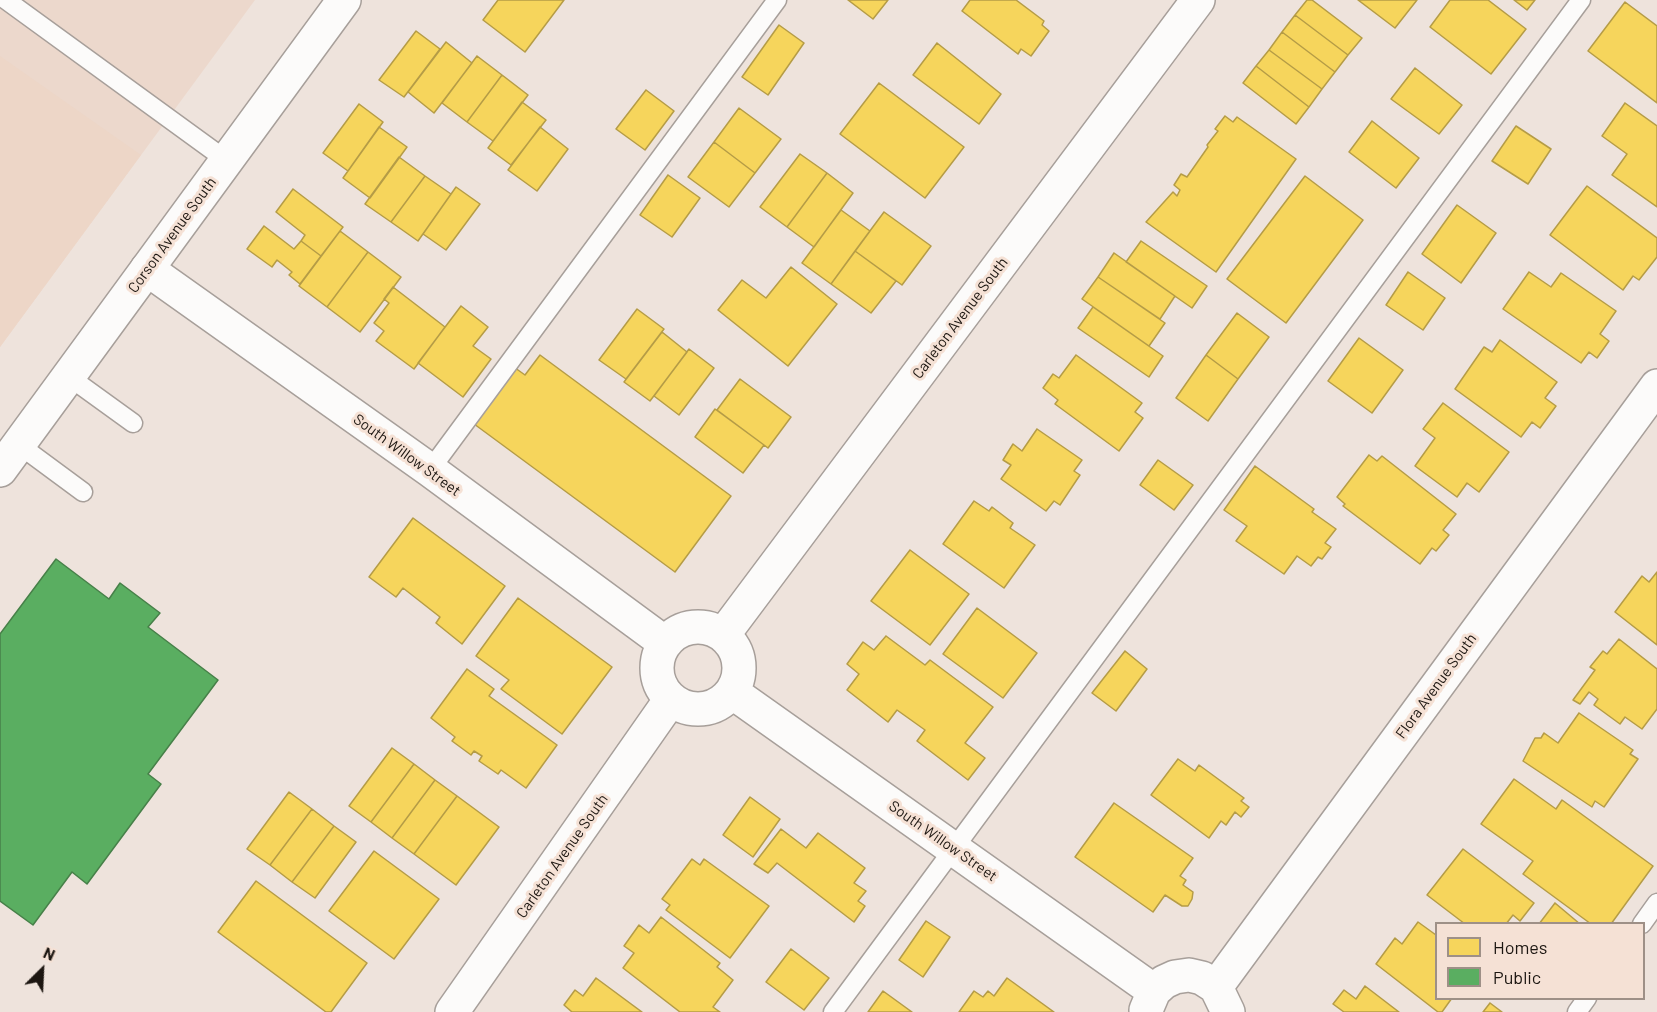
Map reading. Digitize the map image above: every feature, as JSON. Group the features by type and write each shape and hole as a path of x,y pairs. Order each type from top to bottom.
{"street":[{"name":"Corson Avenue South","path":"9,457 344,0"},
{"name":"Carleton Avenue South","path":"723,635 1198,0"},
{"name":"South Willow Street","path":"147,269 430,470 665,643"},
{"name":"Flora Avenue South","path":"1222,999 1657,386"},
{"path":"693,627 707,627 723,635 731,642 740,669 732,692 717,705 705,709 692,709 672,699 661,687 657,675 657,662 665,643 679,631 693,627"},
{"name":"South Willow Street","path":"732,692 955,850 1150,1002"},
{"name":"Carleton Avenue South","path":"452,1012 672,699"},
{"path":"1150,1002 1175,977 1189,975 1202,978 1222,999"}],"lane":[{"path":"6,0 226,160"},
{"path":"430,470 777,0"},
{"path":"833,1012 955,850 1581,0"},
{"path":"68,376 133,423"},
{"path":"9,457 83,492"},
{"path":"1643,922 1657,903"},
{"path":"1577,1012 1586,1000"}],"shaded area":[{"path":"0,0 255,0 0,347"},
{"path":"0,56 141,155 0,347"}],"building: Homes":[{"path":"498,0 564,0 525,52 483,20"},
{"path":"848,0 888,0 873,19"},
{"path":"970,0 1016,0 1044,21 1042,25 1049,31 1031,56 1021,49 1018,54 962,11"},
{"path":"1307,0 1312,0 1362,38 1348,55 1295,15"},
{"path":"1358,0 1417,0 1395,28"},
{"path":"1450,0 1488,0 1526,29 1491,74 1430,27"},
{"path":"1514,0 1535,0 1527,10"},
{"path":"1625,2 1657,26 1657,103 1588,51"},
{"path":"1295,15 1348,55 1335,72 1282,32"},
{"path":"779,25 804,43 768,95 742,77"},
{"path":"416,31 440,49 404,97 379,80"},
{"path":"1282,32 1335,72 1322,89 1269,50"},
{"path":"446,42 472,63 434,113 408,92"},
{"path":"937,43 1001,94 979,124 913,75"},
{"path":"1269,50 1322,89 1309,107 1256,66"},
{"path":"477,56 502,75 467,122 442,103"},
{"path":"1256,66 1309,107 1296,124 1243,83"},
{"path":"1415,68 1462,105 1439,134 1391,99"},
{"path":"502,75 528,95 493,141 467,122"},
{"path":"879,83 964,147 925,198 840,134"},
{"path":"646,90 674,111 645,150 616,129"},
{"path":"522,102 546,120 511,165 488,148"},
{"path":"1625,103 1657,126 1657,207 1612,175 1627,154 1602,136"},
{"path":"359,104 383,122 348,171 323,153"},
{"path":"739,108 781,139 755,173 714,142"},
{"path":"1225,116 1233,122 1237,117 1296,159 1216,272 1146,222 1173,192 1177,196 1180,190 1174,185 1181,174 1187,177 1218,131 1215,129"},
{"path":"1372,121 1419,158 1396,188 1349,152"},
{"path":"1516,126 1551,149 1528,184 1492,161"},
{"path":"379,127 407,147 370,198 343,178"},
{"path":"540,127 568,149 537,191 508,170"},
{"path":"714,142 755,173 729,207 688,177"},
{"path":"800,154 827,173 787,227 760,207"},
{"path":"399,157 425,176 391,222 365,204"},
{"path":"827,173 853,193 814,247 787,227"},
{"path":"668,175 700,198 672,237 640,215"},
{"path":"425,176 451,194 418,241 391,222"},
{"path":"1305,176 1363,220 1286,323 1227,279"},
{"path":"1587,186 1657,238 1657,257 1639,280 1633,276 1623,290 1550,235"},
{"path":"456,187 480,204 446,250 423,234"},
{"path":"293,189 343,227 321,256 301,241 305,235 276,212"},
{"path":"1457,205 1496,233 1461,283 1422,254"},
{"path":"841,210 870,231 831,284 802,263"},
{"path":"884,212 931,246 902,285 855,251"},
{"path":"264,226 294,249 301,241 321,256 300,284 289,275 292,272 277,260 272,267 247,249"},
{"path":"340,231 368,252 327,307 299,286"},
{"path":"1141,241 1207,286 1192,308 1126,262"},
{"path":"855,251 896,281 871,313 831,284"},
{"path":"368,252 401,277 360,332 327,307"},
{"path":"1114,253 1175,296 1160,319 1098,277"},
{"path":"791,267 837,304 788,366 718,310 742,280 766,298"},
{"path":"1408,272 1445,298 1423,330 1386,305"},
{"path":"1529,272 1551,287 1561,273 1616,311 1600,334 1609,341 1597,358 1589,352 1581,363 1503,309"},
{"path":"1098,277 1165,323 1149,346 1082,299"},
{"path":"393,287 445,327 414,369 376,341 384,331 374,323 389,303 384,299"},
{"path":"461,306 488,327 473,346 491,359 463,397 418,363"},
{"path":"1093,307 1163,356 1149,377 1078,328"},
{"path":"637,309 664,329 626,379 599,360"},
{"path":"1237,313 1269,337 1238,379 1206,355"},
{"path":"662,332 687,352 650,401 624,382"},
{"path":"1359,338 1403,370 1372,413 1328,381"},
{"path":"1500,340 1557,382 1545,398 1556,406 1540,428 1532,422 1521,437 1455,389 1484,347 1492,352"},
{"path":"689,349 714,368 679,415 654,396"},
{"path":"540,355 731,496 675,572 470,421 511,365 525,375"},
{"path":"1076,355 1142,403 1135,412 1143,418 1119,451 1055,404 1058,400 1043,388 1053,374 1059,378"},
{"path":"1206,355 1238,379 1208,421 1176,398"},
{"path":"740,379 791,417 768,448 717,410"},
{"path":"1443,403 1509,452 1479,492 1467,483 1457,497 1415,466 1435,438 1423,429"},
{"path":"715,409 764,445 743,473 695,437"},
{"path":"1037,429 1082,460 1074,471 1080,475 1060,505 1054,501 1046,511 1001,479 1011,465 1003,460 1013,444 1022,451"},
{"path":"1369,455 1377,461 1382,456 1456,514 1443,530 1449,535 1436,551 1432,548 1420,564 1343,506 1345,504 1337,497"},
{"path":"1158,460 1193,485 1174,510 1140,485"},
{"path":"1255,466 1314,509 1312,512 1336,529 1325,543 1331,547 1322,559 1318,557 1311,566 1297,556 1284,574 1236,541 1247,526 1224,510"},
{"path":"974,501 989,511 992,507 1013,523 1010,528 1035,545 1004,588 943,544"},
{"path":"413,518 505,586 462,644 436,623 440,617 403,588 396,597 369,577"},
{"path":"910,550 969,594 930,645 871,601"},
{"path":"1657,572 1657,645 1615,612 1642,576 1649,582"},
{"path":"518,598 612,667 562,734 501,689 509,680 476,656"},
{"path":"977,608 1037,653 1003,698 943,654"},
{"path":"886,636 925,665 930,660 993,707 965,743 985,758 968,780 917,741 925,730 897,710 888,722 847,690 859,674 847,664 863,642 874,650"},
{"path":"1619,639 1657,669 1657,709 1642,729 1625,717 1620,724 1594,705 1598,699 1589,692 1580,704 1573,700 1595,670 1590,667 1603,651 1607,654"},
{"path":"1125,651 1147,669 1116,711 1092,693"},
{"path":"467,669 494,689 489,696 557,745 526,788 501,770 498,774 479,761 482,756 474,751 471,755 452,741 455,737 431,718"},
{"path":"1579,713 1633,750 1630,754 1638,759 1604,807 1595,801 1592,807 1523,761 1535,738 1541,738 1544,733 1558,743"},
{"path":"392,748 414,764 371,822 349,806"},
{"path":"1178,759 1195,771 1199,765 1244,798 1241,801 1249,807 1241,817 1235,812 1226,825 1221,821 1209,838 1151,795"},
{"path":"414,764 435,780 392,838 371,822"},
{"path":"1514,779 1556,809 1562,800 1653,866 1612,922 1588,922 1523,874 1533,861 1481,824"},
{"path":"435,780 457,796 414,854 392,838"},
{"path":"289,792 312,809 270,865 247,849"},
{"path":"457,796 499,827 456,885 414,854"},
{"path":"750,797 780,819 753,857 723,835"},
{"path":"1114,803 1193,858 1180,876 1186,880 1183,885 1193,892 1188,906 1182,906 1165,895 1153,912 1075,857"},
{"path":"312,809 334,826 292,882 270,865"},
{"path":"334,826 356,842 315,898 292,882"},
{"path":"781,829 806,848 818,833 865,868 854,883 866,891 858,901 865,906 854,922 777,863 768,873 754,864"},
{"path":"1463,849 1534,903 1520,921 1513,915 1508,922 1462,922 1427,895"},
{"path":"374,851 439,899 394,959 329,911"},
{"path":"692,859 700,865 704,859 769,906 730,958 666,910 670,905 662,899"},
{"path":"256,881 367,963 331,1012 326,1012 218,932"},
{"path":"1555,903 1578,922 1541,922"},
{"path":"661,917 720,963 717,967 733,980 713,1007 720,1012 680,1012 623,968 634,953 624,946 639,925 649,933"},
{"path":"926,921 950,937 923,977 899,960"},
{"path":"1418,922 1435,934 1435,1000 1451,1000 1442,1012 1438,1012 1376,964 1395,938 1402,944"},
{"path":"791,949 829,978 804,1010 766,982"},
{"path":"596,978 642,1012 572,1012 564,1005 575,990 583,996"},
{"path":"1007,978 1054,1012 959,1012 974,991 983,997 988,991 994,996"},
{"path":"1365,986 1399,1012 1344,1012 1333,1004 1344,990 1356,999"},
{"path":"883,991 912,1012 868,1012"},
{"path":"1490,1003 1502,1012 1483,1012"}],"building: Public":[{"path":"56,559 109,599 120,583 160,613 148,627 218,680 148,774 161,784 87,884 72,872 33,925 0,901 0,634"}]}
